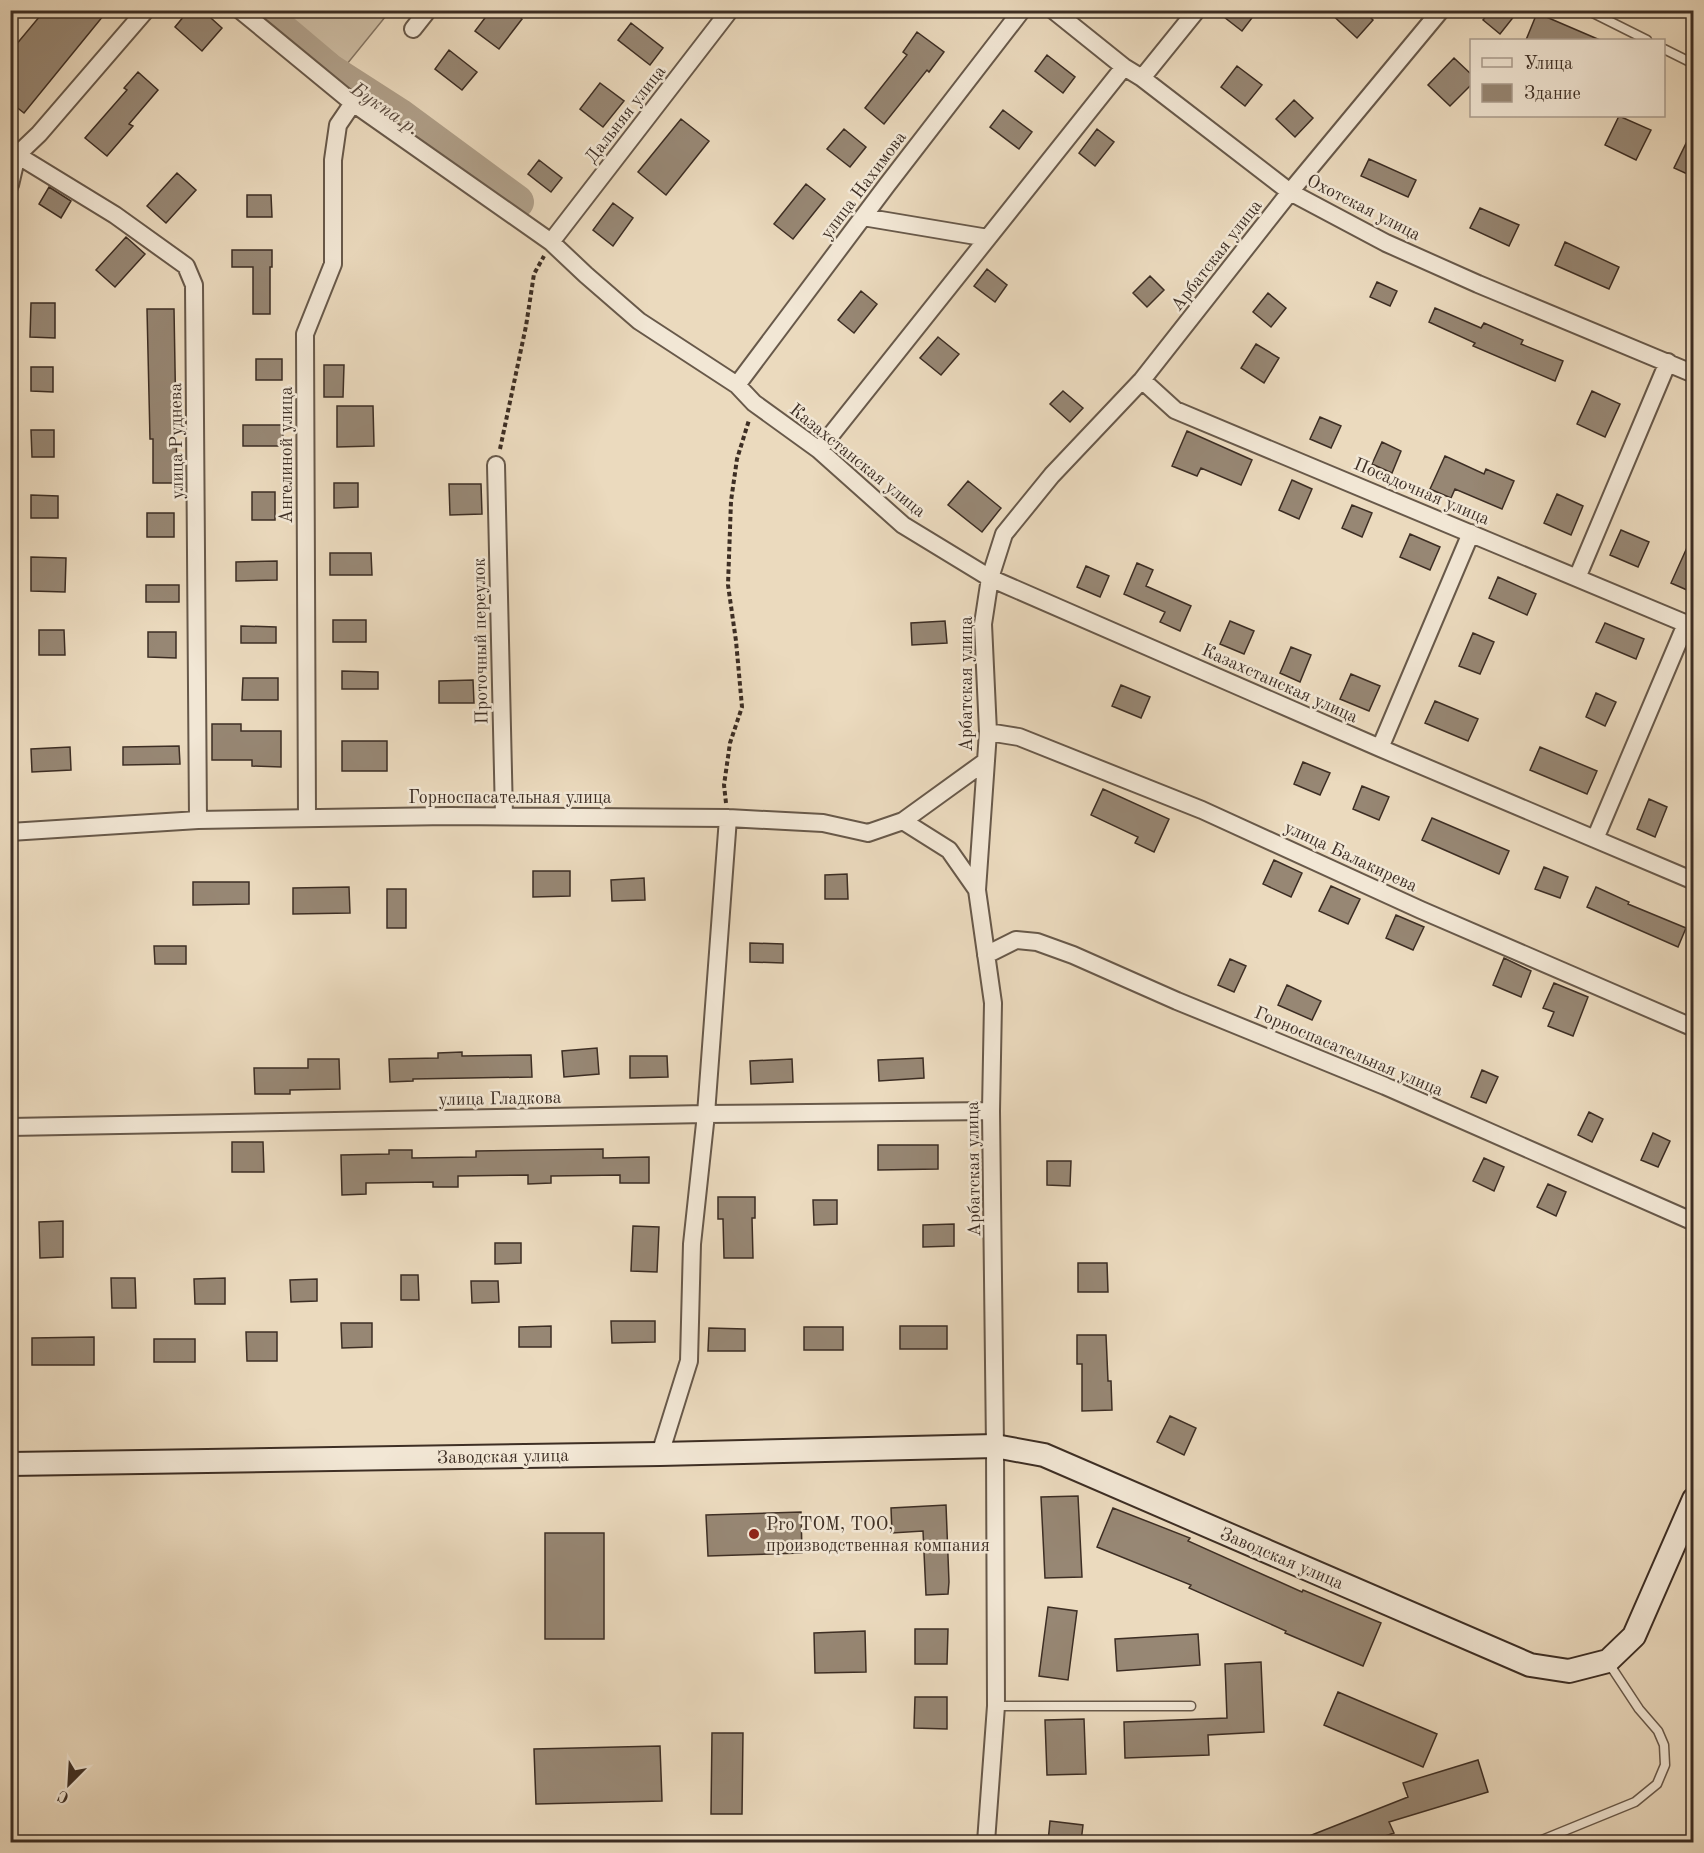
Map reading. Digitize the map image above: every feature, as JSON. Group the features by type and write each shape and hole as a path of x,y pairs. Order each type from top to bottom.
{"street":[{"path":"10,185 14,154 39,134 146,10"},
{"name":"Казахстанская улица","path":"240,10 353,103 551,242 639,321 737,386 754,403 819,450 903,525 990,578 1380,748 1694,880"},
{"path":"413,29 428,10"},
{"name":"Дальняя улица","path":"551,242 730,10"},
{"name":"улица Нахимова","path":"737,386 1022,10"},
{"name":"Охотская улица","path":"1053,10 1124,67 1142,78 1290,192 1386,243 1694,374"},
{"path":"1142,78 1197,10"},
{"name":"Арбатская улица","path":"995,1446 991,1112 993,1003 977,890 988,732 983,624 990,578 1004,534 1052,475 1142,380 1290,192 1442,10"},
{"path":"819,450 1124,67"},
{"name":"Ангелиной улица","path":"307,817 305,334 333,264 333,160 338,125 353,103"},
{"name":"улица Руднева","path":"14,154 115,214 186,266 194,285 198,820"},
{"path":"863,217 988,238"},
{"path":"1577,578 1668,362"},
{"name":"Посадочная улица","path":"1142,380 1175,410 1690,626"},
{"name":"Проточный переулок","path":"496,465 504,816"},
{"path":"1380,748 1471,533"},
{"path":"1595,839 1690,626"},
{"name":"улица Балакирева","path":"988,732 1019,737 1202,810 1420,910 1694,1028"},
{"name":"Горноспасательная улица","path":"10,832 198,820 504,816 728,818 824,823 868,833 903,821 986,761"},
{"path":"660,1454 689,1361 692,1244 706,1114 728,818"},
{"path":"903,821 949,850 977,890"},
{"name":"Горноспасательная улица","path":"986,954 1016,940 1037,942 1073,955 1177,1001 1385,1086 1694,1222"},
{"name":"улица Гладкова","path":"10,1127 706,1114 991,1112"},
{"path":"986,1842 996,1706 995,1446"},
{"name":"Заводская улица","path":"10,1464 660,1454 995,1446 1044,1455 1530,1665 1569,1671 1608,1661"},
{"path":"1608,1661 1634,1636 1694,1499"}],"lane":[{"path":"1587,10 1645,39"},
{"path":"1665,50 1694,64"},
{"path":"1537,1842 1635,1802 1657,1784 1665,1765 1664,1745 1658,1731 1639,1709 1608,1661"},
{"path":"996,1706 1191,1706"}],"path":[{"path":"496,465 526,326 534,274 551,242"},
{"path":"728,818 724,785 730,743 742,707 728,585 731,501 737,459 754,403"}],"shaded area":[{"path":"280,11 390,11 347,64"}],"building":[{"path":"45,10 108,10 24,113 10,102 10,52"},
{"path":"189,10 202,10 222,28 202,51 175,27"},
{"path":"491,10 511,10 522,19 499,49 475,31"},
{"path":"1215,10 1258,10 1242,31"},
{"path":"1327,10 1363,10 1373,20 1357,38"},
{"path":"1491,10 1519,10 1500,34 1483,20"},
{"path":"1537,13 1598,39 1526,39"},
{"path":"631,23 663,48 650,65 618,40"},
{"path":"917,32 944,52 884,124 865,108 907,55 903,52"},
{"path":"449,50 477,72 462,90 435,69"},
{"path":"1047,55 1075,77 1063,93 1035,71"},
{"path":"1454,58 1470,73 1470,86 1450,106 1428,85"},
{"path":"1237,66 1262,85 1245,106 1221,87"},
{"path":"138,72 158,90 129,124 133,126 107,156 85,138 127,90 124,88"},
{"path":"600,83 624,101 603,127 580,109"},
{"path":"1294,100 1313,118 1295,137 1276,119"},
{"path":"1003,110 1032,132 1019,149 990,127"},
{"path":"1619,117 1651,130 1636,160 1605,145"},
{"path":"681,119 709,141 666,195 638,172"},
{"path":"1694,127 1694,177 1674,168"},
{"path":"844,129 866,147 850,167 827,149"},
{"path":"1097,129 1114,142 1095,166 1079,153"},
{"path":"1369,159 1416,180 1408,197 1361,176"},
{"path":"539,160 562,178 551,192 528,174"},
{"path":"177,173 196,190 166,223 147,206"},
{"path":"806,184 825,199 793,239 774,224"},
{"path":"49,187 71,201 61,218 39,204"},
{"path":"247,195 271,195 272,217 247,217"},
{"path":"613,203 633,218 613,246 593,230"},
{"path":"1480,208 1519,225 1509,246 1470,228"},
{"path":"126,237 145,254 115,287 96,270"},
{"path":"1565,242 1619,267 1609,289 1555,265"},
{"path":"232,250 272,250 270,314 253,314 253,267 232,267"},
{"path":"987,269 1007,285 995,302 974,286"},
{"path":"1150,276 1164,290 1147,307 1133,293"},
{"path":"1377,282 1397,291 1390,306 1370,297"},
{"path":"861,291 877,304 854,333 838,320"},
{"path":"1268,293 1286,308 1271,327 1253,312"},
{"path":"31,303 55,303 55,338 30,337"},
{"path":"1435,308 1481,328 1484,323 1523,340 1521,344 1563,361 1555,381 1473,346 1475,343 1429,322"},
{"path":"147,309 174,309 177,483 153,483"},
{"path":"938,337 959,354 941,375 920,358"},
{"path":"1256,344 1279,358 1264,383 1241,368"},
{"path":"256,359 282,359 282,380 256,380"},
{"path":"324,365 344,365 343,397 324,397"},
{"path":"31,367 53,367 53,392 31,391"},
{"path":"1063,391 1083,408 1070,422 1050,404"},
{"path":"1592,391 1620,404 1605,437 1577,424"},
{"path":"337,406 373,406 374,446 337,447"},
{"path":"1320,417 1341,426 1331,448 1310,439"},
{"path":"243,425 283,425 283,446 243,446"},
{"path":"31,430 54,430 54,457 32,457"},
{"path":"1187,431 1252,460 1241,485 1201,468 1197,476 1172,466"},
{"path":"1382,442 1401,451 1392,473 1372,464"},
{"path":"1445,456 1484,474 1486,469 1514,481 1502,509 1455,489 1451,498 1430,489"},
{"path":"1292,480 1312,489 1299,519 1279,510"},
{"path":"968,481 1001,508 982,532 948,505"},
{"path":"334,483 358,483 358,507 334,508"},
{"path":"449,484 481,484 482,514 450,515"},
{"path":"252,492 275,492 275,520 252,520"},
{"path":"1557,494 1583,506 1571,535 1544,523"},
{"path":"31,495 58,496 58,518 31,518"},
{"path":"1352,505 1372,513 1362,537 1342,528"},
{"path":"147,513 174,513 174,537 147,537"},
{"path":"1621,530 1649,542 1638,567 1610,555"},
{"path":"1694,532 1694,593 1671,583"},
{"path":"1410,534 1440,547 1430,570 1400,557"},
{"path":"330,553 371,553 372,575 330,575"},
{"path":"31,557 66,558 65,592 31,591"},
{"path":"277,561 277,580 236,581 236,562"},
{"path":"1137,563 1153,570 1146,586 1191,606 1180,631 1160,622 1165,612 1124,594"},
{"path":"1086,566 1109,576 1100,597 1077,587"},
{"path":"1498,577 1536,594 1527,615 1489,598"},
{"path":"146,585 179,585 179,602 146,602"},
{"path":"333,620 366,620 366,642 333,642"},
{"path":"945,621 947,643 912,645 911,623"},
{"path":"1230,621 1254,631 1244,654 1220,644"},
{"path":"1605,623 1644,639 1636,659 1596,642"},
{"path":"241,626 276,627 276,643 241,643"},
{"path":"39,630 64,630 65,655 39,655"},
{"path":"148,632 176,632 176,658 148,657"},
{"path":"1473,633 1494,642 1480,674 1459,666"},
{"path":"1291,647 1311,655 1300,682 1280,673"},
{"path":"342,671 378,672 378,689 342,689"},
{"path":"1351,674 1380,686 1369,711 1340,699"},
{"path":"243,678 278,678 278,700 242,700"},
{"path":"473,680 474,703 439,703 439,681"},
{"path":"1121,685 1150,697 1141,718 1112,706"},
{"path":"1596,693 1616,702 1605,726 1586,717"},
{"path":"1435,701 1478,719 1468,741 1425,723"},
{"path":"212,724 241,724 241,731 281,731 281,767 252,766 252,760 212,760"},
{"path":"342,741 387,741 387,771 342,771"},
{"path":"179,746 180,764 123,765 123,747"},
{"path":"70,747 71,770 32,772 31,749"},
{"path":"1540,747 1597,771 1587,794 1530,770"},
{"path":"1303,762 1330,773 1320,795 1294,784"},
{"path":"1362,786 1389,797 1379,820 1353,809"},
{"path":"1103,789 1169,819 1154,852 1135,843 1138,837 1091,815"},
{"path":"1649,799 1667,807 1655,837 1637,829"},
{"path":"1432,818 1509,851 1499,874 1422,840"},
{"path":"1274,860 1302,873 1291,897 1263,884"},
{"path":"1544,867 1568,877 1560,898 1535,889"},
{"path":"533,871 570,871 570,896 533,897"},
{"path":"847,874 848,899 825,899 825,875"},
{"path":"644,878 645,900 612,901 611,880"},
{"path":"193,882 249,882 249,904 193,905"},
{"path":"1331,886 1360,899 1348,924 1319,911"},
{"path":"349,887 350,913 293,914 293,888"},
{"path":"1596,887 1629,902 1628,904 1686,928 1678,947 1587,907"},
{"path":"387,889 406,889 406,928 387,928"},
{"path":"1396,915 1424,927 1413,950 1386,938"},
{"path":"750,943 783,944 783,963 750,962"},
{"path":"154,946 186,946 186,964 155,964"},
{"path":"1504,958 1531,971 1521,997 1493,985"},
{"path":"1230,959 1246,966 1234,992 1218,985"},
{"path":"1554,983 1588,997 1573,1036 1548,1026 1554,1012 1543,1008"},
{"path":"1287,985 1321,1001 1312,1020 1278,1005"},
{"path":"597,1048 599,1074 564,1077 562,1051"},
{"path":"462,1052 462,1056 531,1055 532,1077 413,1079 413,1081 390,1082 389,1059 438,1058 438,1053"},
{"path":"630,1056 667,1056 668,1077 630,1078"},
{"path":"923,1058 924,1078 879,1081 878,1060"},
{"path":"308,1059 339,1059 340,1089 290,1090 290,1094 255,1094 254,1068 308,1068"},
{"path":"792,1059 793,1082 751,1084 750,1061"},
{"path":"1482,1070 1498,1077 1486,1103 1471,1097"},
{"path":"1589,1112 1603,1119 1592,1142 1578,1135"},
{"path":"1653,1133 1670,1141 1658,1167 1641,1160"},
{"path":"232,1142 263,1142 264,1172 232,1172"},
{"path":"878,1145 938,1145 938,1169 878,1170"},
{"path":"603,1149 603,1158 649,1157 649,1183 620,1183 620,1175 551,1176 551,1183 528,1184 528,1175 458,1176 458,1187 433,1187 433,1182 366,1183 366,1194 342,1195 341,1155 389,1154 389,1150 412,1150 412,1158 476,1157 476,1151"},
{"path":"1484,1158 1504,1167 1494,1191 1473,1181"},
{"path":"1047,1161 1071,1161 1070,1186 1047,1185"},
{"path":"1548,1184 1566,1192 1556,1216 1537,1207"},
{"path":"718,1197 755,1197 755,1218 752,1218 753,1258 724,1258 723,1219 718,1219"},
{"path":"813,1200 837,1200 837,1224 814,1225"},
{"path":"63,1221 63,1257 40,1258 39,1222"},
{"path":"954,1224 954,1246 923,1247 923,1225"},
{"path":"633,1226 659,1227 657,1272 631,1271"},
{"path":"495,1243 521,1243 521,1263 495,1264"},
{"path":"1078,1263 1107,1263 1108,1292 1078,1292"},
{"path":"401,1275 418,1275 419,1300 401,1300"},
{"path":"111,1278 135,1278 136,1308 112,1308"},
{"path":"225,1278 225,1304 195,1304 194,1279"},
{"path":"317,1279 317,1301 291,1302 290,1280"},
{"path":"471,1281 498,1281 499,1302 472,1303"},
{"path":"611,1321 655,1321 655,1342 612,1343"},
{"path":"341,1323 372,1323 372,1347 342,1348"},
{"path":"551,1326 551,1347 519,1347 519,1327"},
{"path":"900,1326 947,1326 947,1349 900,1349"},
{"path":"804,1327 843,1327 843,1350 804,1350"},
{"path":"709,1328 745,1329 745,1351 708,1351"},
{"path":"246,1332 277,1332 277,1361 247,1361"},
{"path":"1077,1335 1106,1335 1112,1410 1082,1411 1082,1364 1077,1364"},
{"path":"94,1337 94,1365 32,1365 32,1338"},
{"path":"154,1339 195,1339 195,1362 154,1362"},
{"path":"1170,1416 1196,1428 1184,1455 1157,1442"},
{"path":"1078,1496 1082,1577 1045,1578 1041,1497"},
{"path":"946,1505 948,1594 926,1595 923,1531 892,1533 891,1508"},
{"path":"1113,1508 1190,1538 1188,1541 1302,1592 1303,1590 1381,1623 1363,1666 1189,1588 1191,1585 1097,1547"},
{"name":"Pro TOM, ТОО, производственная компания","path":"801,1512 802,1553 708,1556 706,1515"},
{"path":"545,1533 604,1533 604,1639 545,1639"},
{"path":"1048,1607 1077,1611 1068,1680 1039,1676"},
{"path":"915,1629 948,1629 947,1664 915,1664"},
{"path":"865,1631 866,1672 815,1673 814,1633"},
{"path":"1198,1634 1200,1665 1117,1671 1115,1639"},
{"path":"1261,1662 1264,1732 1208,1735 1209,1755 1125,1758 1124,1722 1227,1718 1225,1664"},
{"path":"1338,1692 1437,1734 1423,1767 1324,1725"},
{"path":"915,1697 947,1697 947,1729 914,1728"},
{"path":"1084,1719 1086,1774 1047,1775 1045,1720"},
{"path":"712,1733 743,1733 742,1814 711,1814"},
{"path":"660,1746 662,1801 536,1804 534,1749"},
{"path":"1478,1760 1488,1792 1389,1822 1394,1833 1368,1842 1294,1842 1408,1797 1403,1783"},
{"path":"1050,1821 1083,1825 1081,1842 1048,1842"}],"waterway":[{"name":"Букпа р.","path":"258,10 329,70 399,115 517,202"}],"place":[{"name":"Pro TOM, ТОО, производственная компания","path":"754,1534"}]}
